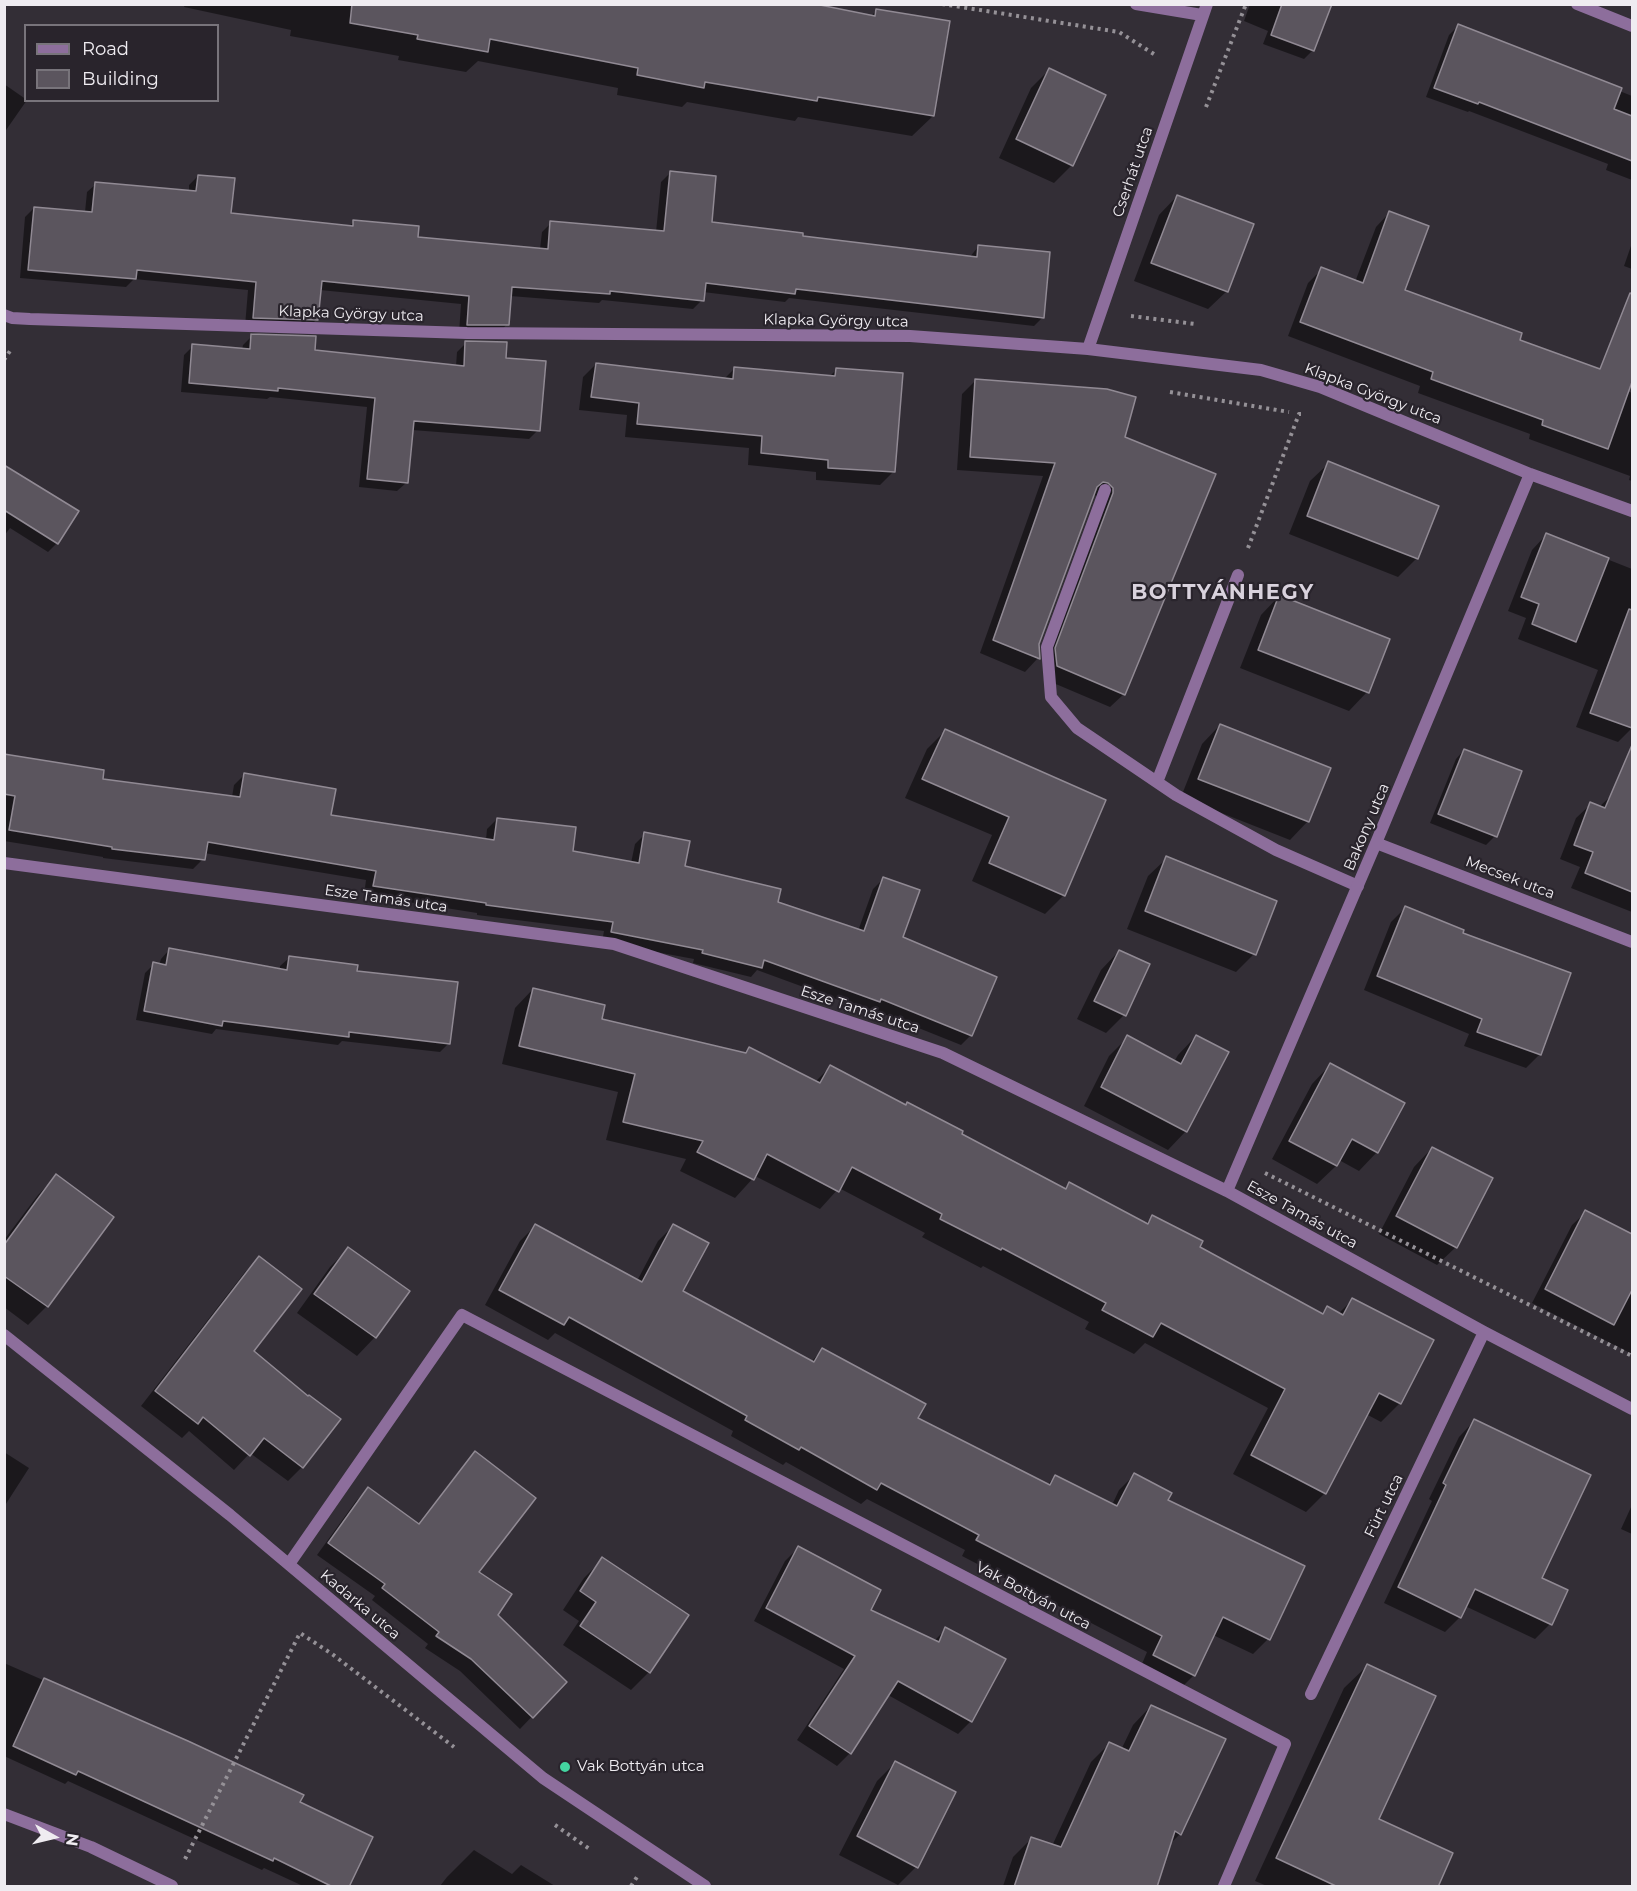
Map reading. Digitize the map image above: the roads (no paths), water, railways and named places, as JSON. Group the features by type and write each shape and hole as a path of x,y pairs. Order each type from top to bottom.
{"street":[{"path":"1136,4 1204,10"},
{"path":"1577,4 1632,26"},
{"name":"Cserhát utca","path":"1088,349 1204,10"},
{"name":"Klapka György utca","path":"8,317 467,333 910,336 1088,349 1261,370 1320,387 1530,474 1632,511"},
{"name":"Bakony utca","path":"1227,1191 1358,886 1530,474"},
{"path":"1105,490 1047,647 1051,697 1077,728 1176,795 1276,850 1358,886"},
{"path":"1157,782 1238,575"},
{"name":"Mecsek utca","path":"1376,843 1632,942"},
{"name":"Esze Tamás utca","path":"4,863 614,944 943,1053 1227,1191 1484,1332 1632,1409"},
{"name":"Vak Bottyán utca","path":"289,1564 462,1315 1285,1744 1224,1887"},
{"name":"Fürt utca","path":"1311,1694 1484,1332"},
{"name":"Kadarka utca","path":"4,1335 230,1515 543,1778 705,1887"},
{"path":"4,1814 91,1846 172,1886"}],"place":[{"name":"Vak Bottyán utca","path":"565,1767"}],"district":[{"name":"BOTTYÁNHEGY","path":"1223,593"}]}
